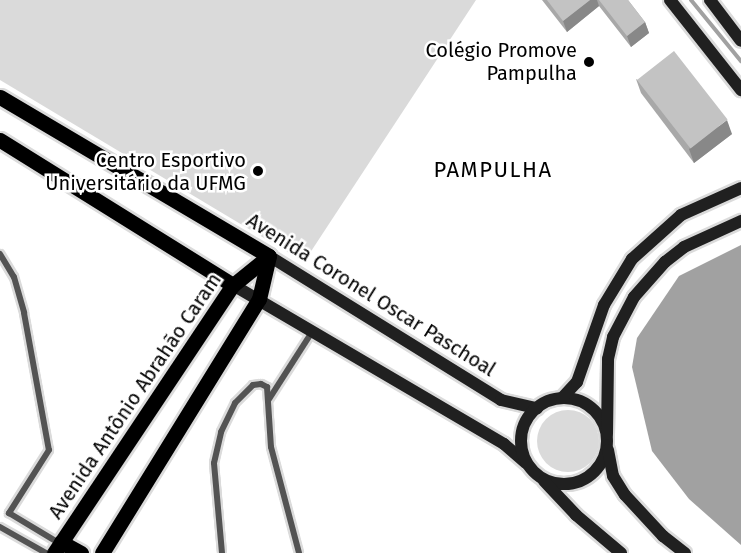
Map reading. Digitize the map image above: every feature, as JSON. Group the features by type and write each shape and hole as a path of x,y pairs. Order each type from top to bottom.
{"main road":[{"name":"Avenida Coronel Oscar Paschoal","path":"0,97 269,256"},
{"path":"0,140 233,285"},
{"name":"Avenida Antônio Abrahão Caram","path":"58,546 233,285 269,256"},
{"path":"102,553 259,299 269,256"},
{"path":"58,546 81,553"}],"street":[{"path":"670,0 741,90"},
{"path":"710,0 741,41"},
{"path":"526,463 522,433 537,408 562,398 577,382 604,305 632,259 681,215 741,188"},
{"path":"685,553 663,537 625,495 613,476 607,448 608,359 614,337 634,297 659,268 684,246 741,221"},
{"name":"Avenida Coronel Oscar Paschoal","path":"269,256 501,400 537,408"},
{"path":"233,285 504,444 526,463 576,516 621,553"},
{"path":"562,398 587,404 604,422 607,434"},
{"path":"541,478 568,485 582,481 598,468 607,448"}],"lane":[{"path":"0,254 14,277 24,312 49,450 9,513 58,546"},
{"path":"269,400 312,332"},
{"path":"222,553 214,463 221,432 236,403 253,385 267,387 271,447 299,553"},
{"path":"0,527 46,553"}],"shaded area":[{"name":"Centro Esportivo Universitário da UFMG","path":"0,0 476,0 304,262 0,80"},
{"path":"741,245 741,545 689,499 652,451 632,367 637,338 679,276"},
{"path":"568,410 580,412 590,419 597,429 599,441 597,453 590,463 580,470 568,472 556,470 546,463 539,453 537,441 539,429 546,419 556,412"}],"building":[{"path":"547,0 590,0 563,21"},
{"path":"599,0 628,0 645,22 627,36"},
{"path":"674,51 728,120 691,148 637,80"}],"waterway":[{"path":"691,0 741,61"}],"place":[{"name":"Colégio Promove Pampulha","path":"589,62"},
{"name":"Centro Esportivo Universitário da UFMG","path":"258,171"}],"district":[{"name":"PAMPULHA","path":"493,170"}]}
